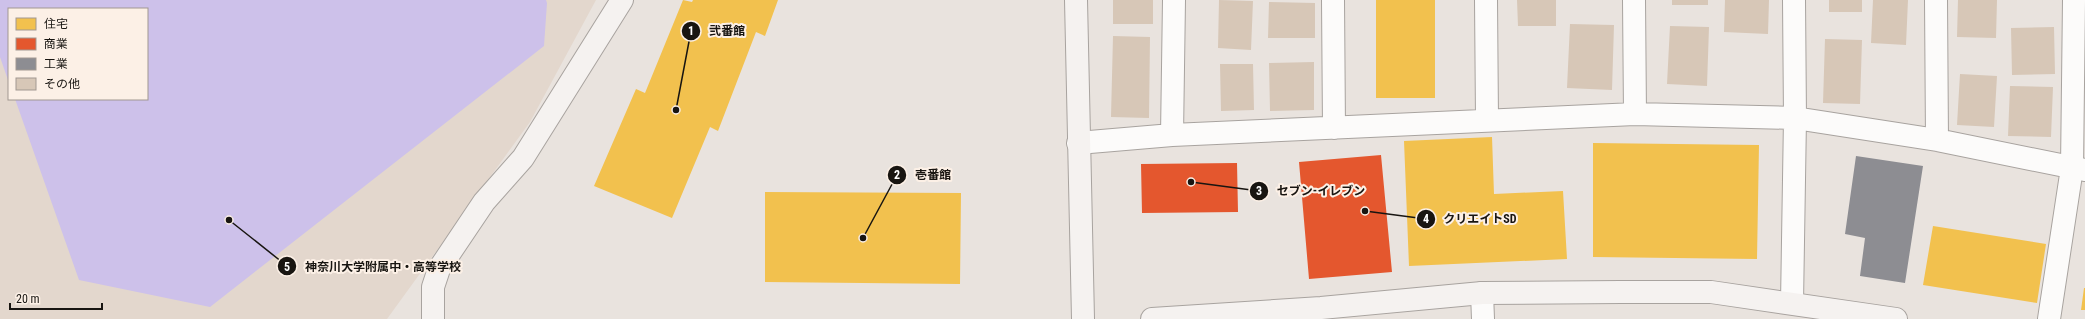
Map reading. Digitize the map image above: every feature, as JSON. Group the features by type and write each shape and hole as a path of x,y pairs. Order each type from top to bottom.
{"street":[{"path":"433,319 433,287 439,269 484,202 523,158 622,0"},
{"path":"1076,0 1083,319"},
{"path":"1172,135 1174,0"},
{"path":"1333,0 1334,128"},
{"path":"1486,0 1487,120"},
{"path":"1634,0 1635,114"},
{"path":"1792,303 1795,118 1794,0"},
{"path":"1936,0 1937,140"},
{"path":"2049,319 2078,169 2074,0"},
{"path":"1078,143 1172,135 1635,114 1795,118 1937,140 2078,169"},
{"path":"1152,319 1321,308 1482,293 1710,292 1896,319"},
{"path":"1482,293 1483,319"}],"shaded area":[{"path":"0,0 596,0 530,122 387,319 0,319"},
{"path":"0,0 546,0 547,3 544,46 210,307 79,280 15,100 148,100 148,8 8,8 8,80 0,57"}],"building: 住宅":[{"path":"683,0 692,2 693,0 778,0 765,36 756,32 718,131 710,127 672,218 594,186 636,89 645,93"},
{"path":"1376,0 1435,0 1435,98 1376,98"},
{"path":"1492,137 1494,194 1563,191 1567,259 1409,266 1404,141"},
{"path":"1593,143 1759,145 1757,259 1593,257"},
{"path":"765,192 961,193 960,284 765,282"},
{"path":"1933,226 2046,244 2037,303 1923,285"},
{"path":"2084,288 2085,310 2081,310"}],"building: 商業":[{"path":"1381,155 1392,272 1309,279 1299,162"},
{"path":"1237,163 1238,212 1142,213 1141,164"}],"building: 工業":[{"path":"1856,156 1923,166 1905,283 1860,276 1865,238 1845,234"}],"building: その他":[{"path":"1113,0 1153,0 1153,24 1113,24"},
{"path":"1219,0 1253,1 1251,50 1218,48"},
{"path":"1517,0 1556,0 1556,26 1518,26"},
{"path":"1672,0 1708,0 1708,5 1672,5"},
{"path":"1725,0 1769,0 1768,34 1724,32"},
{"path":"1829,0 1862,0 1862,12 1829,12"},
{"path":"1873,0 1908,0 1906,45 1871,43"},
{"path":"1958,0 1997,0 1996,38 1957,37"},
{"path":"1269,2 1315,3 1315,38 1268,38"},
{"path":"1570,24 1614,25 1612,90 1567,88"},
{"path":"1670,26 1709,27 1707,86 1667,84"},
{"path":"2054,27 2055,74 2012,75 2011,28"},
{"path":"1113,36 1150,37 1149,118 1111,117"},
{"path":"1825,39 1862,40 1860,104 1823,103"},
{"path":"1314,62 1314,110 1270,111 1269,63"},
{"path":"1220,64 1253,64 1254,110 1221,111"},
{"path":"1960,74 1997,76 1994,127 1957,125"},
{"path":"2010,86 2053,87 2051,137 2008,136"}],"place":[{"name":"弐番館","path":"676,110"},
{"name":"セブン-イレブン","path":"1191,182"},
{"name":"クリエイトSD","path":"1365,211"},
{"name":"神奈川大学附属中・高等学校","path":"229,220"},
{"name":"壱番館","path":"863,238"}]}
